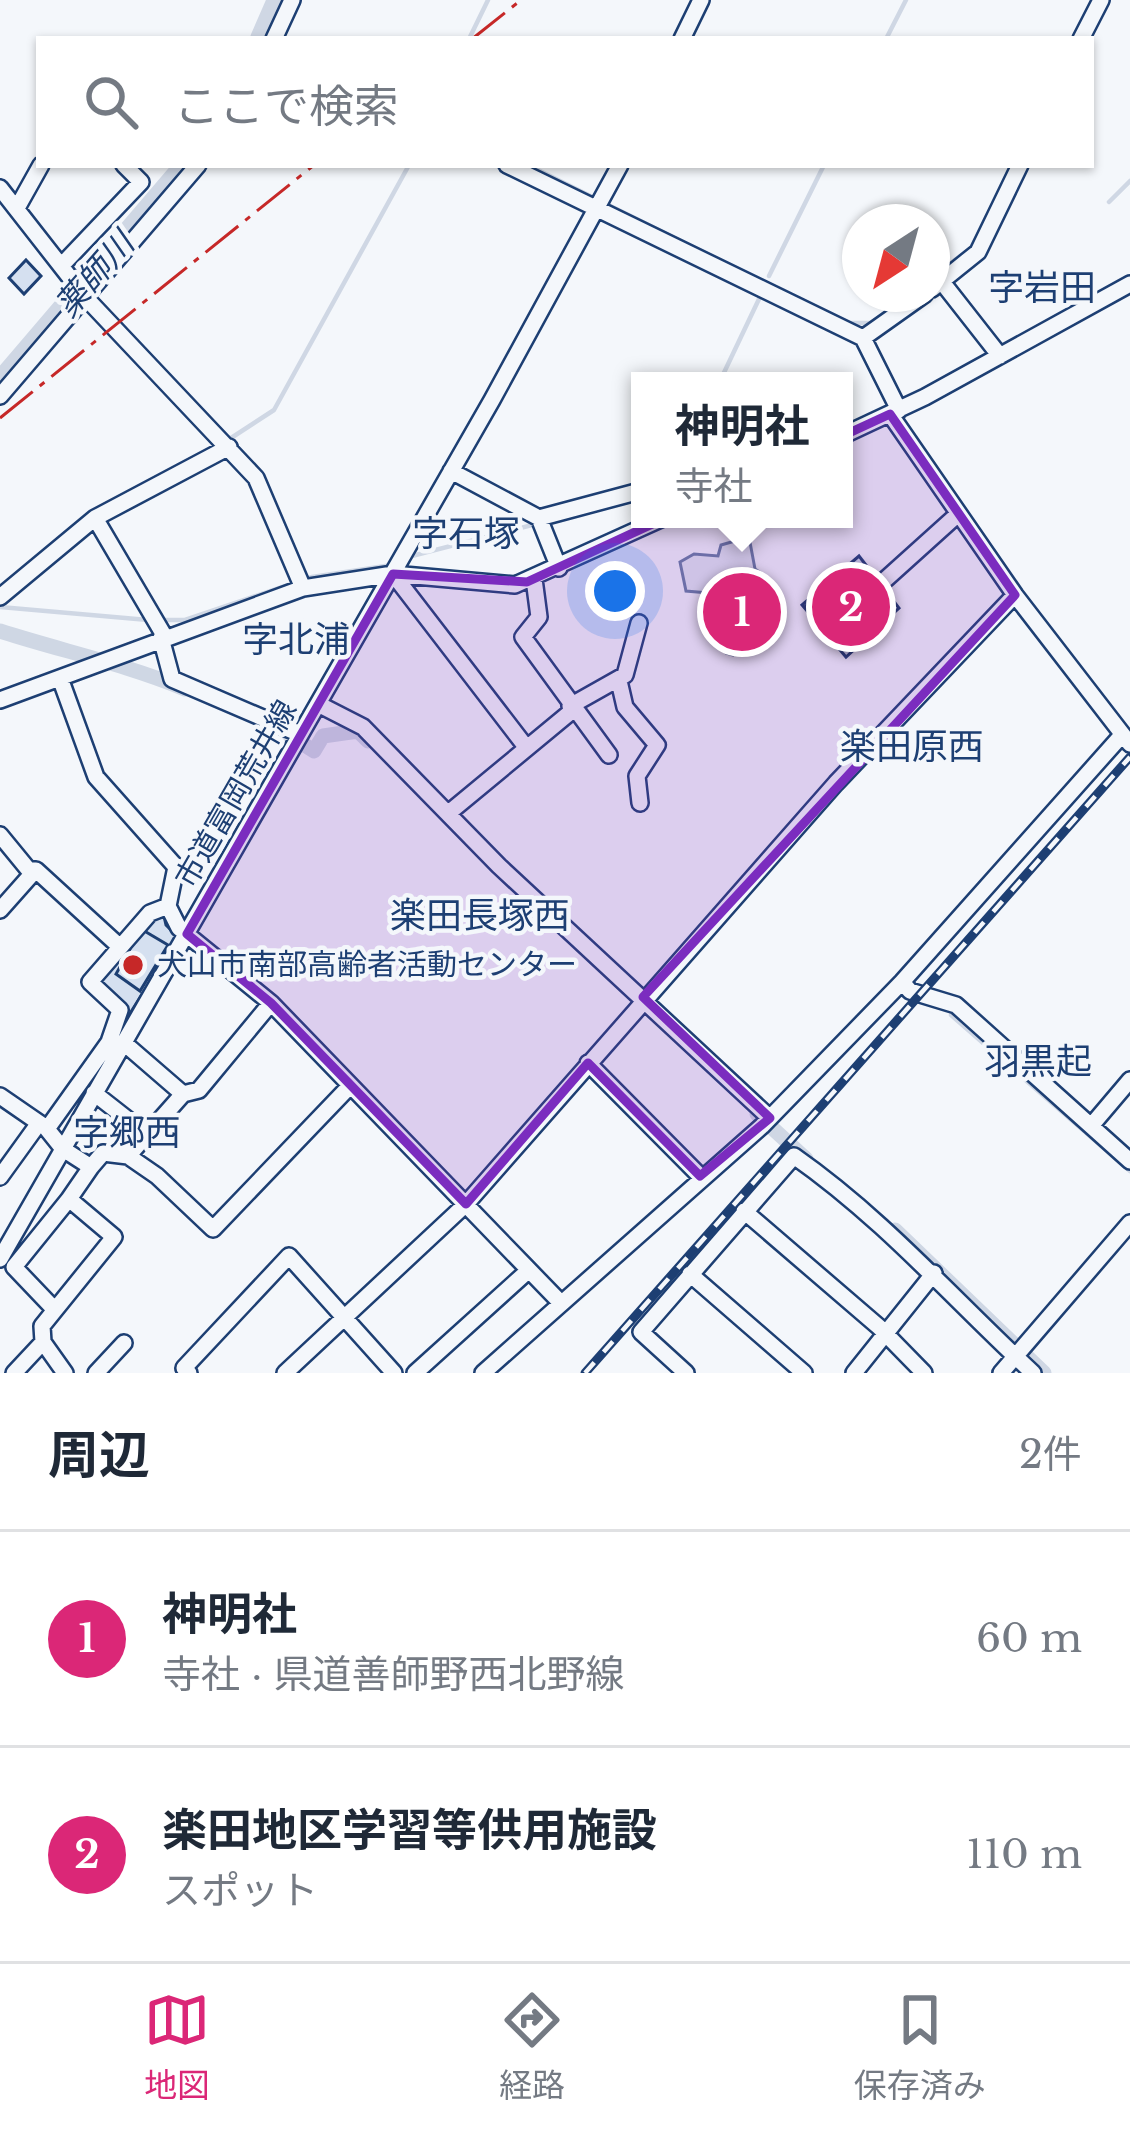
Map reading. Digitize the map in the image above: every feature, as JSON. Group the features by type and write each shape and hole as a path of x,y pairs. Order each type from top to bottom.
{"street":[{"path":"275,36 292,0"},
{"path":"683,36 701,0"},
{"path":"1083,36 1101,0"},
{"path":"16,208 39,168"},
{"path":"61,266 141,182 127,168"},
{"path":"0,396 195,168"},
{"path":"483,1373 766,1122 1126,740 957,515 894,412 863,338 602,202 515,168"},
{"name":"市道富岡荒井線","path":"5,1261 94,1093 393,574 619,168"},
{"path":"950,274 978,252 1019,168"},
{"path":"0,188 86,298 256,478 301,581"},
{"path":"853,431 1130,284"},
{"path":"950,305 1000,356"},
{"path":"863,338 899,312"},
{"path":"0,597 95,518 224,442"},
{"path":"451,471 539,518 559,568"},
{"path":"539,518 631,493"},
{"path":"886,579 957,515"},
{"path":"95,518 163,638 172,679 298,738"},
{"path":"0,700 301,581 393,574 494,585 534,579 642,528"},
{"path":"393,574 526,746"},
{"path":"534,579 539,617 523,637 610,755"},
{"path":"285,1373 466,1204 836,783 1016,596"},
{"path":"451,812 572,708 620,681 630,670 639,623"},
{"path":"60,678 96,777 176,867 168,905 172,920 271,1004 560,1302"},
{"path":"620,681 625,707 657,746 637,776 640,802"},
{"path":"318,704 363,727 499,866 766,1122"},
{"path":"0,835 32,874 0,910"},
{"path":"29,870 36,870 118,945"},
{"path":"0,1177 117,1030 120,1010 90,982 150,913 168,905"},
{"path":"902,982 910,991 956,1005 1130,1161"},
{"path":"128,1156 183,1094 199,1090 271,1004"},
{"path":"124,1043 183,1094"},
{"path":"588,1063 700,1176"},
{"path":"1090,1126 1130,1080"},
{"path":"56,1310 5,1261 69,1199 103,1153 128,1156 157,1176 213,1229 349,1087"},
{"path":"94,1093 145,1133"},
{"path":"0,1096 91,1167"},
{"path":"684,1372 641,1332 794,1156 843,1190 1033,1373"},
{"path":"65,1373 43,1342 42,1326 114,1237 69,1199"},
{"path":"743,1211 924,1373"},
{"path":"1001,1373 1130,1223"},
{"path":"189,1373 184,1368 289,1256 394,1373"},
{"path":"416,1373 529,1270"},
{"path":"854,1373 934,1273"},
{"path":"690,1274 804,1373"},
{"path":"14,1373 43,1342"},
{"path":"96,1373 124,1342"}],"highlighted area":[{"path":"890,414 1015,595 643,997 770,1118 700,1176 588,1063 466,1204 271,1003 187,934 393,574 527,582"}],"shaded area":[{"path":"749,537 755,569 769,579 769,589 783,608 780,622 745,641 733,655 726,653 704,615 726,614 739,630 750,631 761,620 736,570 724,576 720,594 686,591 680,562 694,554 718,556 721,545"}],"building":[{"path":"26,260 41,276 24,294 9,278"},
{"path":"859,556 899,608 846,657 802,605"},
{"path":"824,589 851,620 857,614 869,627 842,650 806,606"},
{"path":"740,597 754,620 746,625 733,608 733,599"},
{"name":"犬山市南部高齢者活動センター","path":"163,912 166,925 178,937 124,1023 92,982 152,914"},
{"path":"141,929 168,945 140,991 116,974"}],"waterway":[{"name":"薬師川","path":"263,36 279,0"},
{"path":"470,36 488,0"},
{"path":"888,36 906,0"},
{"name":"薬師川","path":"0,384 184,168"},
{"path":"228,440 274,410 407,168"},
{"path":"534,168 743,272"},
{"path":"769,276 823,168"},
{"path":"1109,202 1130,181"},
{"path":"950,264 971,248 987,216"},
{"path":"724,372 759,299"},
{"path":"848,323 871,323 886,312"},
{"path":"21,571 76,524"},
{"path":"408,557 536,524"},
{"path":"159,620 185,620 312,577 392,565"},
{"path":"0,607 148,620"},
{"path":"0,631 185,689"},
{"path":"289,735 314,751 323,736 358,731 368,741"},
{"path":"951,1015 1130,1171"},
{"path":"757,1114 806,1159"},
{"path":"895,1230 1044,1373"}],"railway":[{"path":"585,1373 1130,757"}],"power":[{"path":"476,36 521,0"},
{"path":"0,418 310,168"}],"place":[{"name":"楽田地区学習等供用施設","path":"851,607"},
{"name":"神明社","path":"742,612"},
{"name":"犬山市南部高齢者活動センター","path":"133,965"}],"district":[{"name":"字岩田","path":"1042,287"},
{"name":"字石塚","path":"466,533"},
{"name":"字北浦","path":"296,639"},
{"name":"楽田原西","path":"912,746"},
{"name":"楽田長塚西","path":"480,915"},
{"name":"羽黒起","path":"1038,1061"},
{"name":"字郷西","path":"127,1132"}]}
